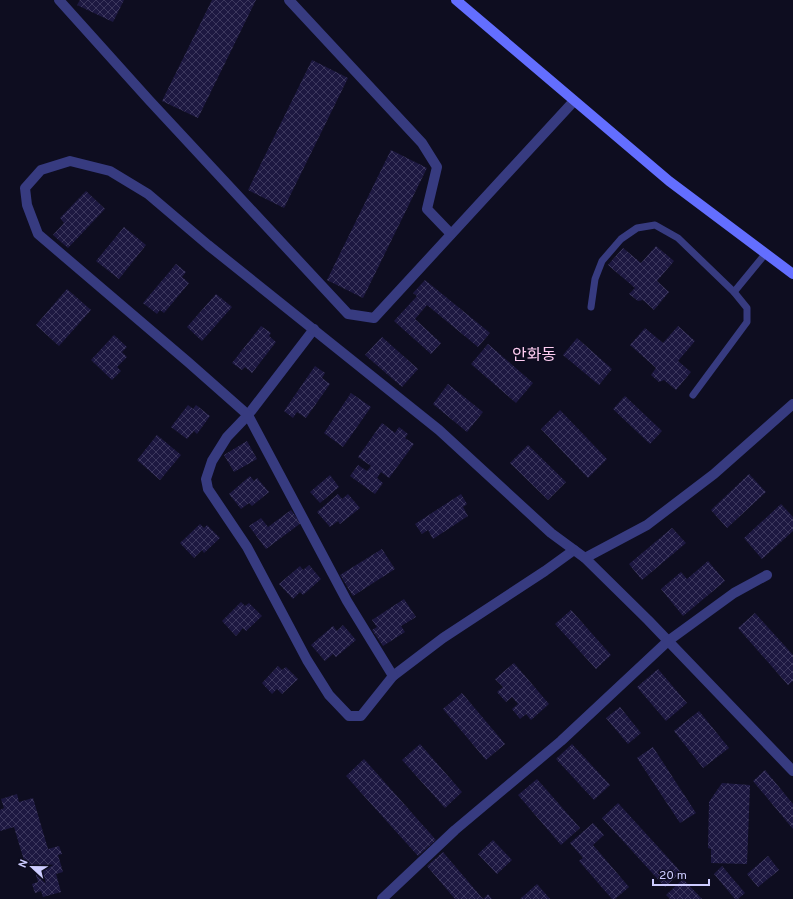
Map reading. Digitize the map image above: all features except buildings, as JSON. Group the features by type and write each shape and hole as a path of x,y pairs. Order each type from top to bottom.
{"street":[{"path":"59,0 348,314 374,318 574,101"},
{"path":"289,0 422,143 437,167 427,209 451,234"},
{"path":"456,0 669,181 793,274"},
{"path":"393,676 347,601 248,415 38,234 27,205 25,188 41,170 70,161 110,171 148,194 208,245 440,430 551,533 585,558 668,641 793,771"},
{"path":"314,329 248,415 226,437 212,460 206,479 208,490 247,547 307,660 329,695 349,716 361,716 393,676 443,638 545,571 574,550"},
{"path":"585,558 647,525 714,474 793,404"},
{"path":"382,899 455,830 561,741 668,641 734,593 767,575"}],"lane":[{"path":"591,306 595,279 602,262 621,239 637,228 656,225 678,238 734,292 747,308 748,322 693,395"},
{"path":"734,292 766,253"}],"district":[{"name":"안화동","path":"534,354"}]}
